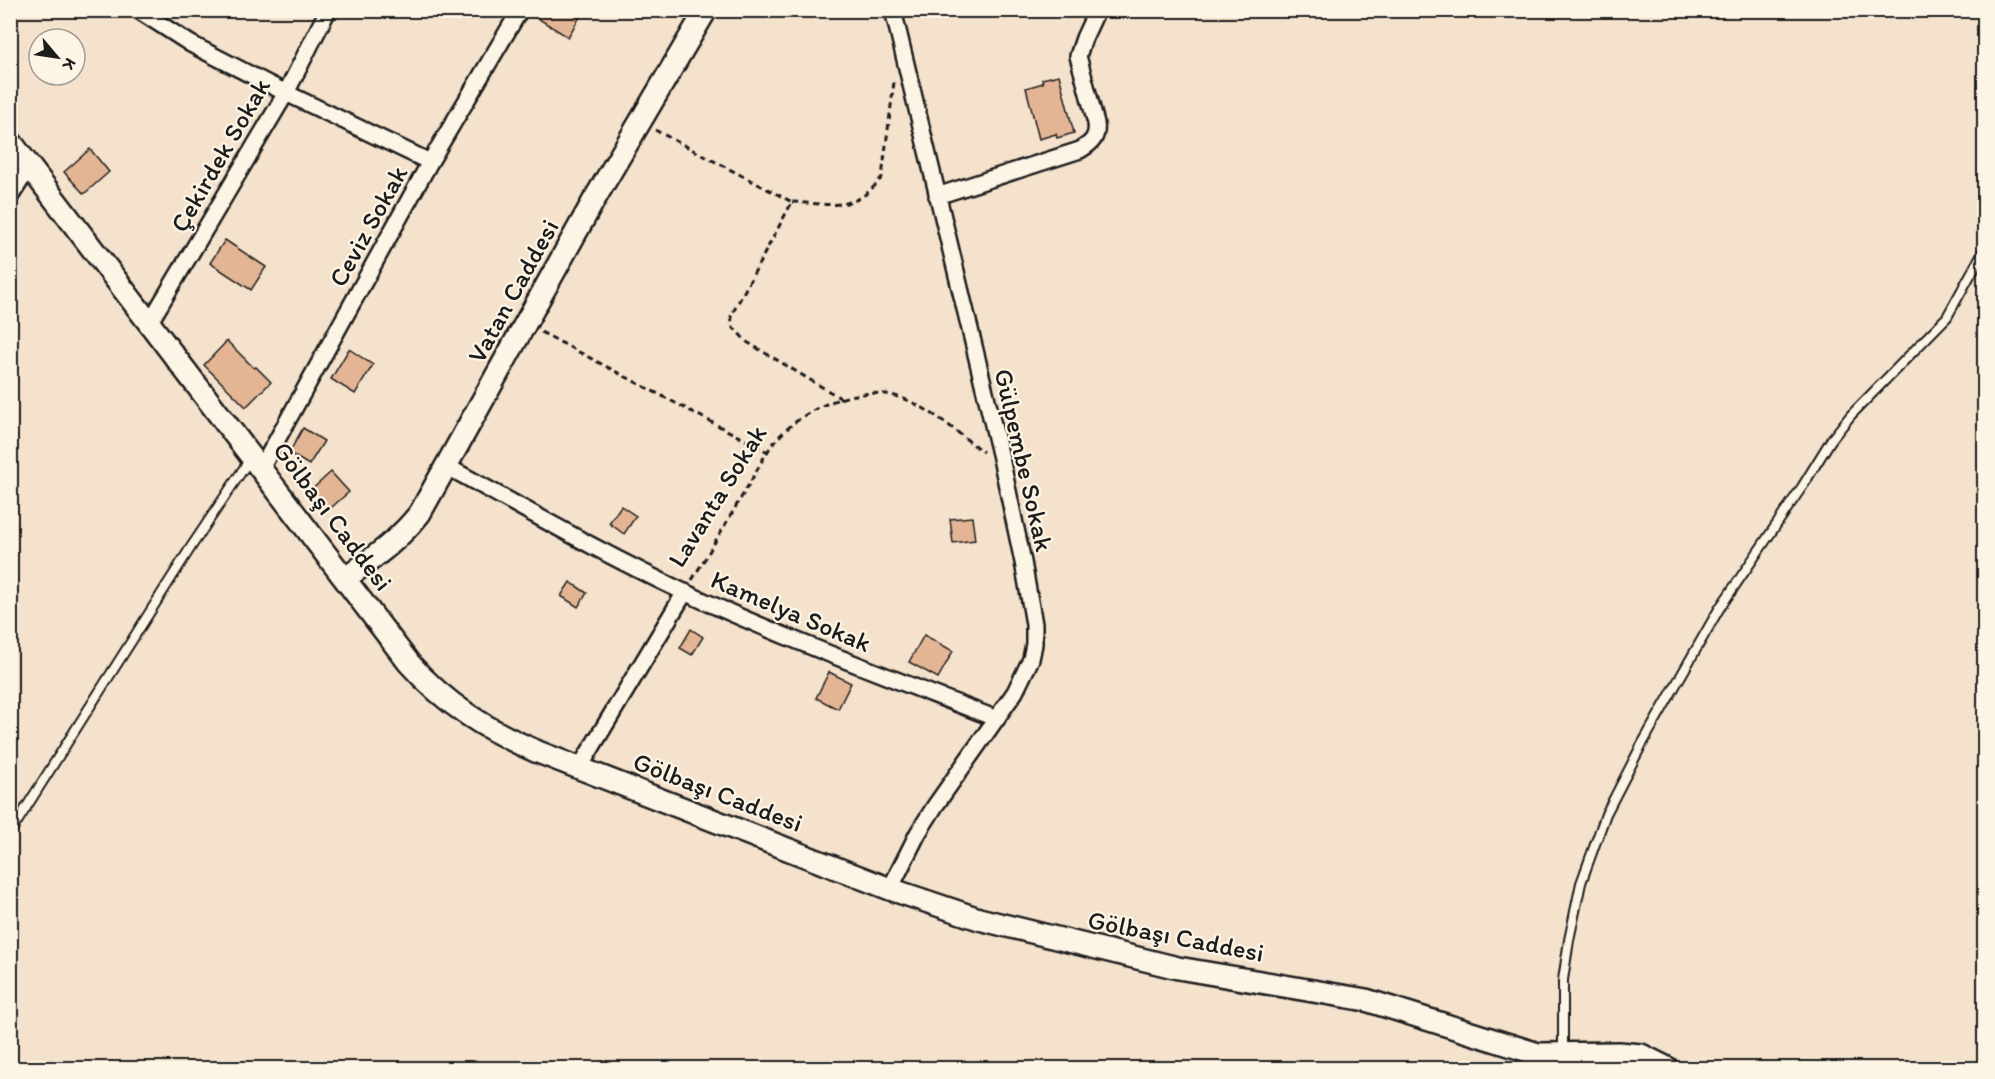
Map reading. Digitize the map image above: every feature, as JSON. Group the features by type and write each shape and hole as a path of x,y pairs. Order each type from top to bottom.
{"street":[{"name":"Çekirdek Sokak","path":"150,322 286,93 328,10"},
{"name":"Ceviz Sokak","path":"257,462 520,10"},
{"name":"Vatan Caddesi","path":"346,578 388,547 407,530 420,513 594,200 706,10"},
{"name":"Gülpembe Sokak","path":"890,889 918,833 935,806 1016,692 1032,658 1034,644 1034,624 1023,562 1002,466 893,10"},
{"path":"937,196 1080,150 1095,138 1096,123 1078,56 1097,10"},
{"path":"142,12 191,44 286,93 430,162"},
{"name":"Gölbaşı Caddesi","path":"10,141 409,663 424,679 467,715 492,731 890,889 979,919 1178,968 1366,1000 1534,1061 1563,1054 1619,1053 1641,1055 1667,1068"},
{"path":"10,197 30,166"},
{"name":"Kamelya Sokak","path":"446,466 616,559 685,592 823,652 997,719"},
{"name":"Lavanta Sokak","path":"580,767 685,592"}],"lane":[{"path":"1563,1054 1563,980 1581,883 1606,814 1641,746 1719,609 1831,440 1851,415 1947,317 1984,250"},
{"path":"10,833 178,566 257,462"}],"path":[{"path":"641,122 792,202 845,204 861,199 882,177 894,82"},
{"path":"792,202 731,316 734,327 747,342 842,399"},
{"path":"526,324 768,452"},
{"name":"Lavanta Sokak","path":"685,592 777,439 797,421 820,407 842,399 878,393 896,396 920,406 1002,466"}],"building":[{"path":"530,10 584,10 568,37 529,13"},
{"path":"1059,75 1074,133 1057,138 1056,134 1039,139 1026,88 1043,83 1042,79"},
{"path":"90,149 109,172 84,194 64,172"},
{"path":"225,240 266,267 251,290 210,263"},
{"path":"227,341 271,382 246,407 204,365"},
{"path":"349,349 373,365 355,394 331,379"},
{"path":"303,428 324,441 309,465 289,453"},
{"path":"331,472 349,492 325,513 308,493"},
{"path":"621,506 636,516 624,534 609,523"},
{"path":"972,517 975,540 953,543 950,519"},
{"path":"570,582 587,593 578,607 561,596"},
{"path":"691,629 703,637 692,655 680,648"},
{"path":"924,635 953,651 938,678 909,662"},
{"path":"829,672 851,683 838,709 816,698"}]}
